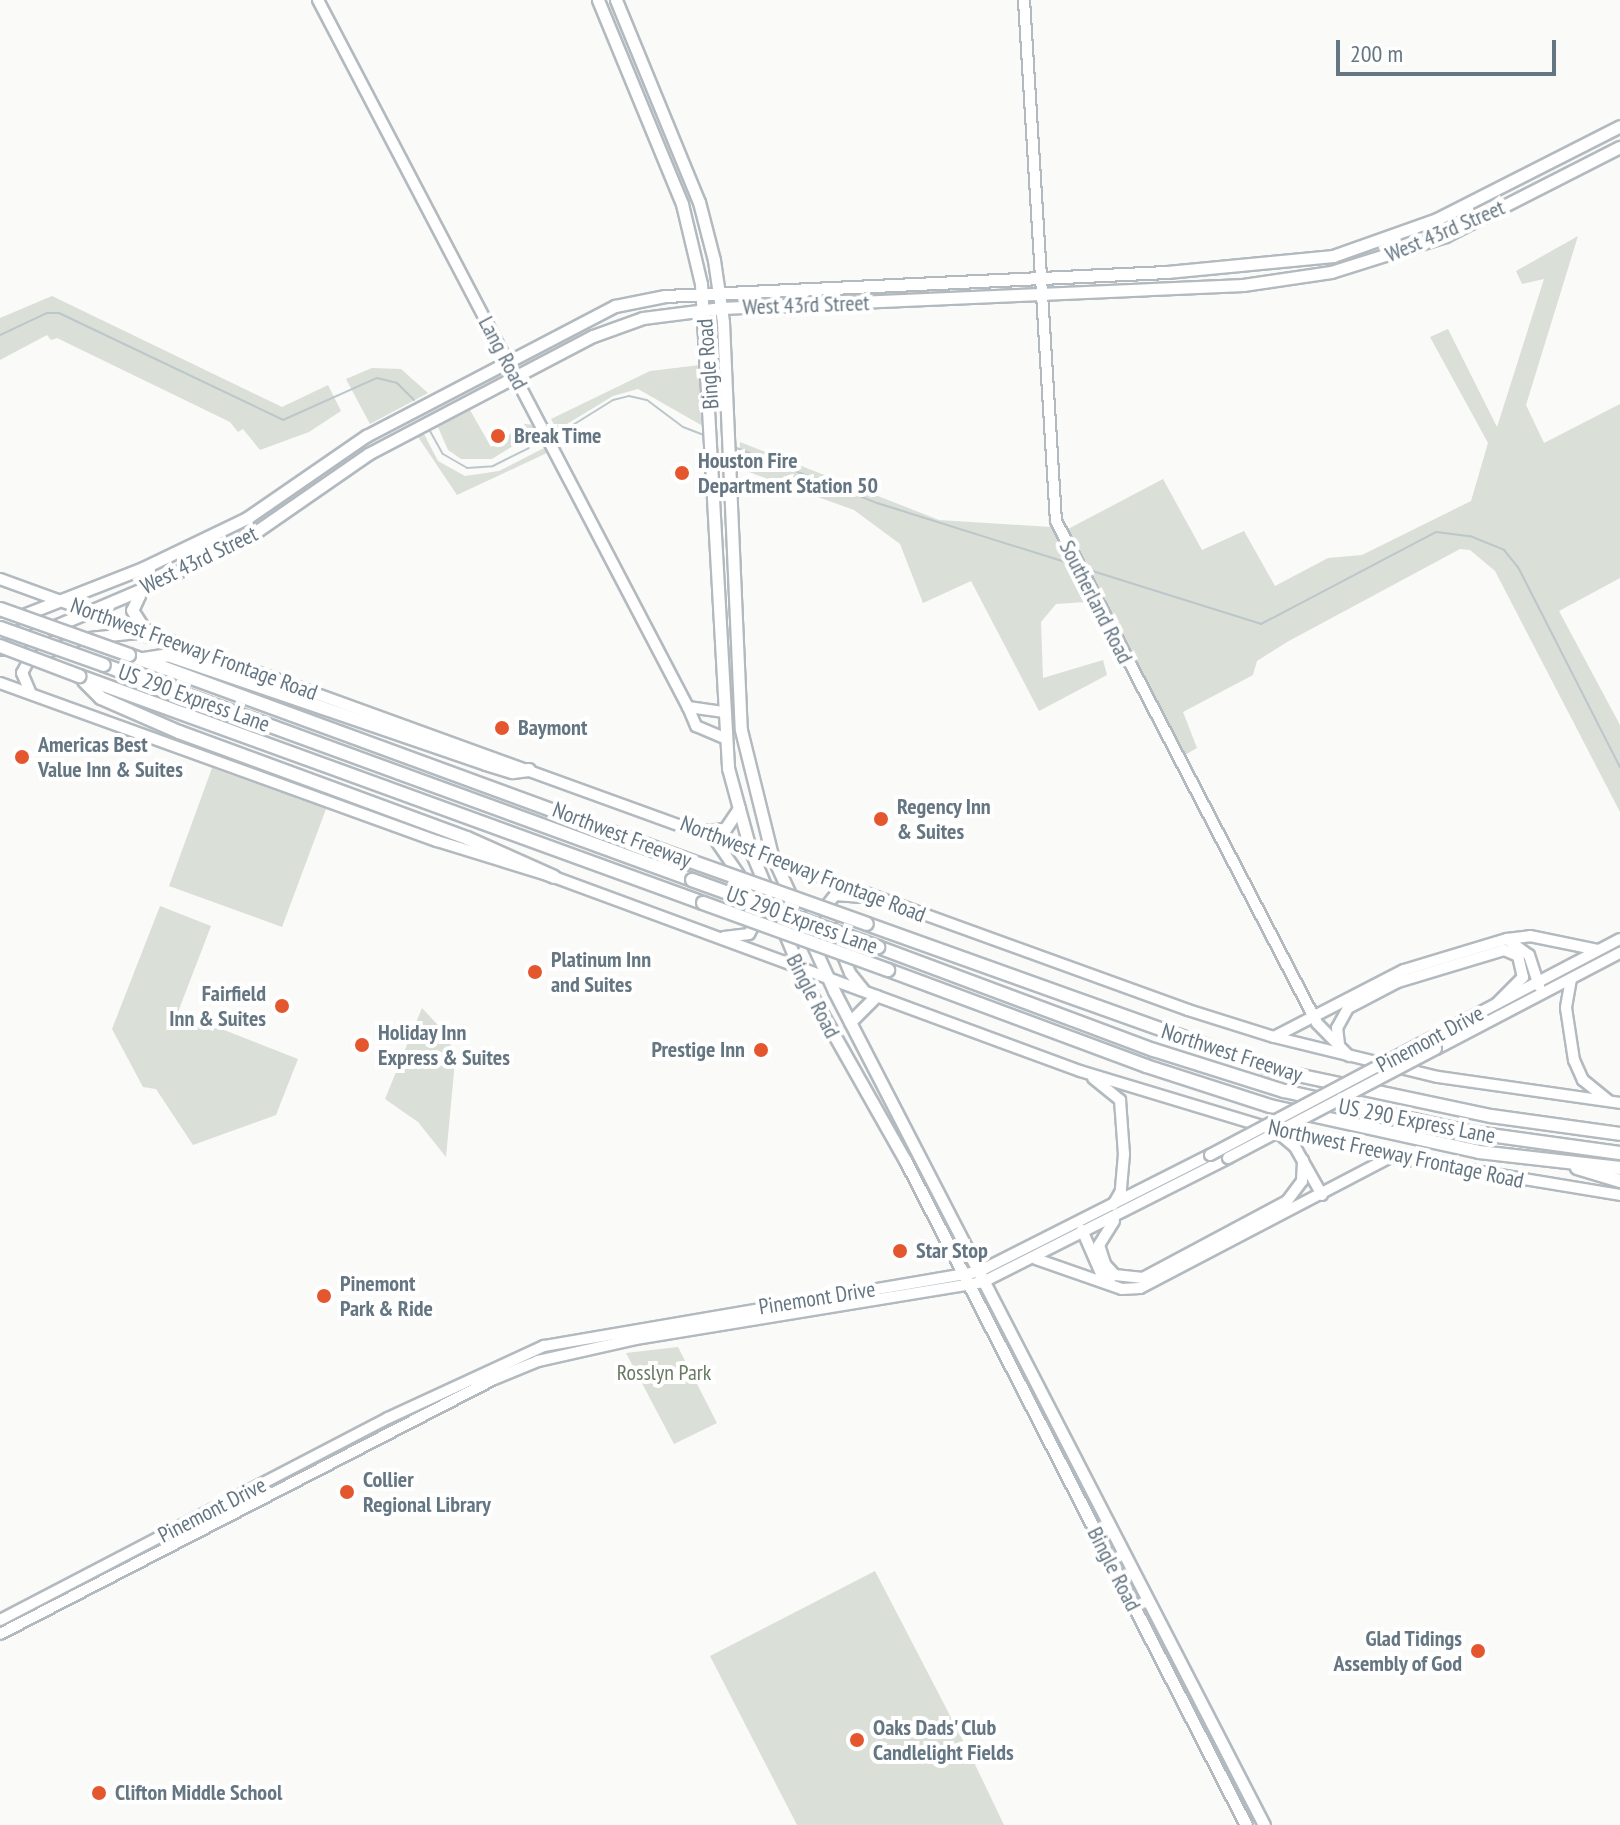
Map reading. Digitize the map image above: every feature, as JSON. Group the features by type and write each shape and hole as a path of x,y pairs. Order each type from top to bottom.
{"highway":[{"name":"Northwest Freeway","path":"0,609 1274,1070 1476,1113 1620,1134"},
{"name":"US 290 Express Lane","path":"0,626 1154,1050 1294,1094 1468,1132 1620,1153"},
{"name":"Northwest Freeway","path":"0,648 1270,1106 1365,1130 1563,1162 1620,1168"},
{"path":"135,657 168,655 486,764 513,772 529,770"},
{"path":"79,676 101,698 179,732 467,838 554,877"},
{"path":"1563,1162 1620,1181"}],"main road":[{"name":"Lang Road","path":"318,0 696,726 726,739"},
{"name":"Bingle Road","path":"598,0 682,204 705,309 726,739 750,849 796,965 905,1160 1246,1825"},
{"name":"Bingle Road","path":"616,0 699,202 719,293 731,485 736,660 748,773 772,855 850,1022 1264,1825"},
{"name":"Southerland Road","path":"1024,0 1056,521 1071,557 1314,1016 1352,1058"},
{"name":"West 43rd Street","path":"0,626 57,600 143,568 208,537 279,499 366,436 585,319 639,299 1167,272 1333,256 1437,219 1620,126"},
{"name":"West 43rd Street","path":"0,648 181,570 285,515 368,454 593,336 643,318 721,308 1170,289 1331,272 1445,236 1620,147"},
{"path":"1437,219 1445,236"},
{"path":"1167,272 1170,289"},
{"path":"945,284 945,300"},
{"path":"585,319 593,336"},
{"path":"716,486 731,485"},
{"path":"279,499 285,515"},
{"path":"181,570 205,548 208,537"},
{"path":"32,695 22,673 29,660 80,639 145,634 132,610 147,587 143,568"},
{"name":"Northwest Freeway Frontage Road","path":"0,579 145,634 705,831 715,840 772,855 887,902 1274,1037 1352,1058 1495,1088 1617,1103"},
{"name":"Northwest Freeway Frontage Road","path":"0,683 437,841 554,877 1080,1071 1272,1129 1391,1157 1620,1195"},
{"path":"688,707 725,712 748,773"},
{"path":"705,831 725,829 739,808"},
{"path":"714,935 749,934 757,919 742,879 715,840"},
{"path":"850,1022 871,994 850,973 824,909 843,893 887,902"},
{"path":"1274,1037 1404,970 1507,939 1539,937 1598,950"},
{"path":"1486,1023 1538,989 1540,980 1521,945 1507,939"},
{"name":"Pinemont Drive","path":"981,1277 1081,1229 1210,1155 1620,939"},
{"path":"1339,1044 1337,1028 1348,1008 1398,982 1504,950 1518,956 1523,977 1497,1003"},
{"name":"Pinemont Drive","path":"1115,1211 1228,1158 1620,953"},
{"path":"1571,979 1566,1008 1574,1060 1583,1080 1617,1103"},
{"path":"1080,1071 1113,1089 1120,1100 1124,1154 1121,1191 1103,1233 1101,1255 1115,1275 1143,1278 1287,1201 1302,1181 1303,1160"},
{"path":"1272,1129 1303,1160 1322,1195"},
{"path":"905,1160 917,1152"},
{"path":"1036,1259 1122,1289 1140,1288 1391,1157"},
{"path":"1081,1229 1102,1276 1122,1289"},
{"name":"Pinemont Drive","path":"0,1634 513,1370 590,1347 880,1301 981,1277 1036,1259 1081,1229"},
{"name":"Pinemont Drive","path":"0,1620 496,1365 598,1333 875,1289 966,1280"},
{"path":"875,1289 880,1301"},
{"path":"760,1307 762,1319"},
{"path":"741,1310 746,1321"},
{"path":"1020,1387 1035,1381"},
{"path":"173,1531 178,1541"},
{"path":"1152,1641 1166,1634"}],"green space":[{"path":"1578,236 1526,405 1544,443 1620,404 1620,578 1559,611 1620,725 1620,812 1495,571 1470,550 1460,549 1287,642 1257,661 1253,675 1183,712 1197,748 1183,756 1068,529 1163,479 1202,550 1244,531 1275,586 1328,558 1362,555 1471,501 1488,443 1430,337 1448,329 1497,427 1544,279 1522,284 1516,271"},
{"path":"52,296 282,407 328,385 341,411 309,432 260,450 243,429 238,432 230,422 57,338 51,340 47,335 0,360 0,318"},
{"path":"700,365 701,425 638,389 613,396 557,430 551,419 650,371"},
{"path":"372,368 401,369 428,393 370,424 346,379"},
{"path":"470,410 491,447 525,424 535,425 534,433 492,459 461,459 448,450 438,427"},
{"path":"424,434 438,461 465,476 499,471 544,448 549,452 457,495 418,437"},
{"path":"740,442 939,520 1051,527 1086,602 1056,604 1041,622 1043,678 1103,660 1107,675 1039,711 971,581 923,603 900,544 854,510 738,468"},
{"path":"212,768 326,809 282,927 169,886"},
{"path":"160,906 211,926 178,1012 298,1059 276,1115 193,1145 156,1089 143,1087 112,1029"},
{"path":"422,1008 448,1036 455,1061 446,1157 418,1122 385,1099"},
{"name":"Rosslyn Park","path":"678,1347 717,1423 674,1444 626,1353"},
{"name":"Oaks Dads' Club Candlelight Fields","path":"875,1571 1004,1825 797,1825 710,1656"}],"waterway":[{"path":"0,335 47,313 59,313 283,420 377,378 397,383 414,400"},
{"path":"560,433 613,400 629,396 647,400 683,427 706,436"},
{"path":"430,431 443,454 467,468 493,466 529,448"},
{"path":"734,447 877,503 1072,564"},
{"path":"1086,569 1261,624 1436,532 1470,536 1504,550 1518,567 1620,767"}],"place":[{"name":"Break Time","path":"498,436"},
{"name":"Houston Fire Department Station 50","path":"682,473"},
{"name":"Baymont","path":"502,728"},
{"name":"Americas Best Value Inn & Suites","path":"22,757"},
{"name":"Regency Inn & Suites","path":"881,819"},
{"name":"Platinum Inn and Suites","path":"535,972"},
{"name":"Fairfield Inn & Suites","path":"282,1006"},
{"name":"Holiday Inn Express & Suites","path":"362,1045"},
{"name":"Prestige Inn","path":"761,1050"},
{"name":"Star Stop","path":"900,1251"},
{"name":"Pinemont Park & Ride","path":"324,1296"},
{"name":"Collier Regional Library","path":"347,1492"},
{"name":"Glad Tidings Assembly of God","path":"1478,1651"},
{"name":"Oaks Dads' Club Candlelight Fields","path":"857,1740"},
{"name":"Clifton Middle School","path":"99,1793"}]}
